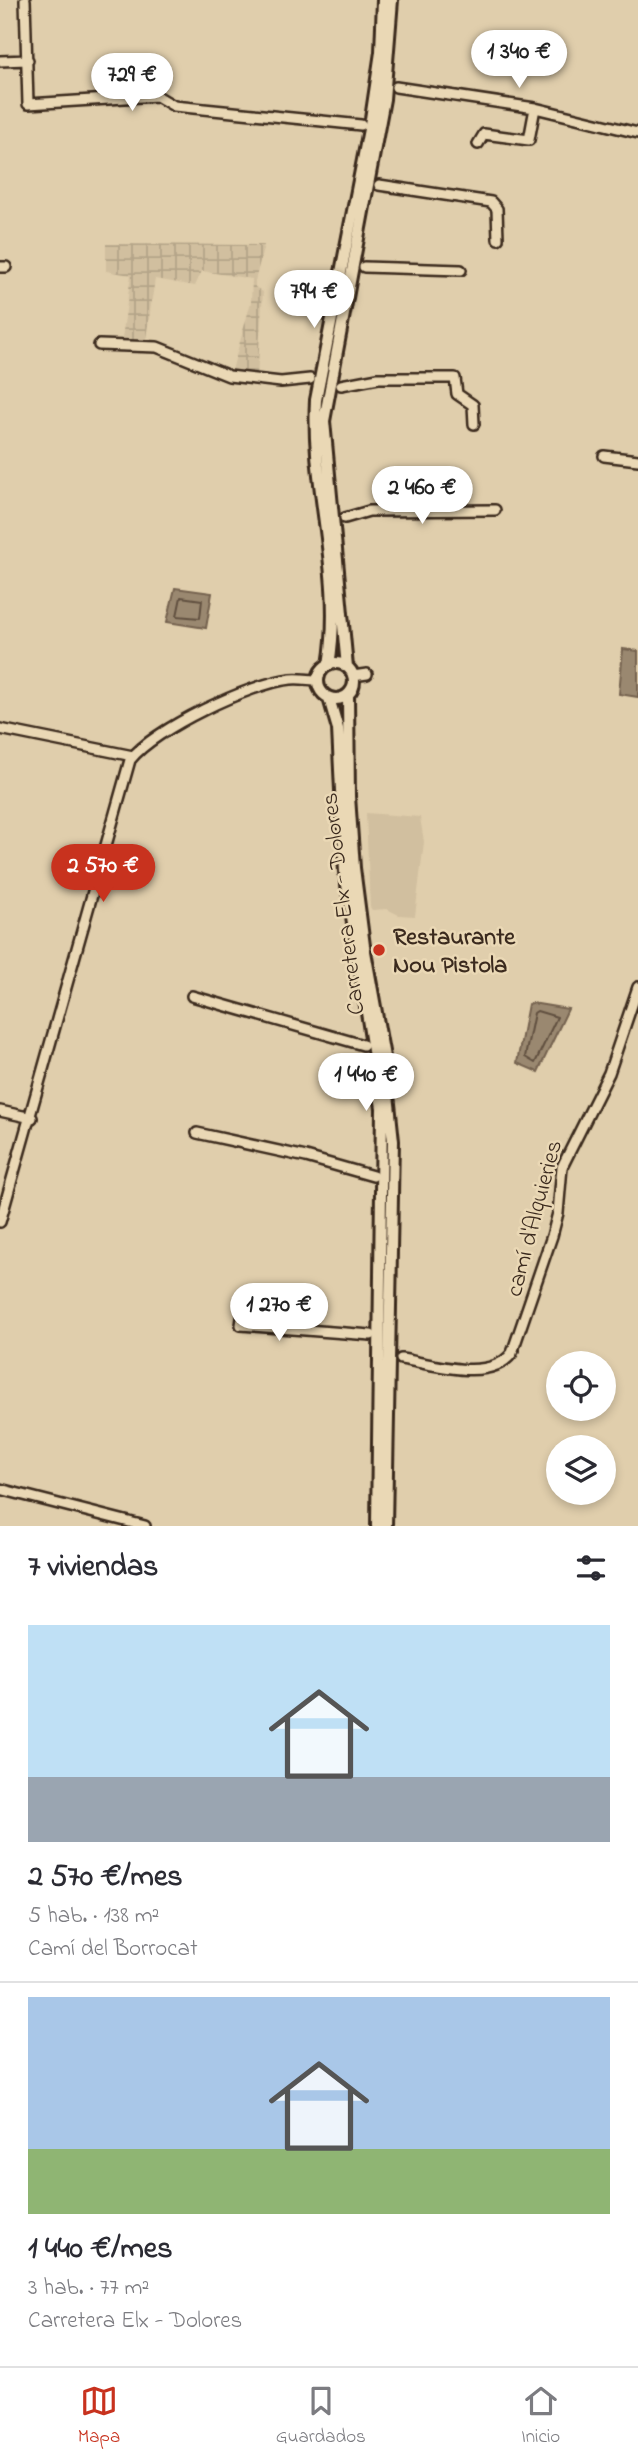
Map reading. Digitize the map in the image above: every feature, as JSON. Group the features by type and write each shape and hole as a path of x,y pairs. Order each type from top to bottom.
{"main road":[{"path":"383,0 381,52 371,119 317,400 315,441 334,634 329,664 318,680 320,689 329,698 340,699 348,695 354,685 350,671 324,421 384,99 392,0"},
{"path":"329,664 350,671"},
{"name":"Carretera Elx - Dolores","path":"348,695 348,782 354,868 364,946 384,1057 393,1141 386,1526"},
{"name":"Carretera Elx - Dolores","path":"329,698 338,729 347,883 378,1076 383,1131 377,1526"}],"street":[{"path":"26,0 28,104 157,96 174,106 361,125"},
{"path":"0,61 27,60"},
{"path":"397,87 535,108 638,133"},
{"path":"478,144 484,134 529,140 535,108"},
{"path":"379,185 491,202 497,209 498,239"},
{"path":"364,268 461,270"},
{"path":"99,345 157,347 229,376 281,382 310,379"},
{"path":"341,385 378,378 455,378 457,394 474,405 474,424"},
{"path":"604,456 638,460"},
{"path":"345,518 369,511 495,510"},
{"path":"350,671 367,674"},
{"path":"0,1222 32,1118 77,943 116,821 125,775 133,756 160,736 229,698 291,679 318,680"},
{"path":"0,729 133,756"},
{"name":"camí d'Alquieries","path":"401,1359 483,1369 501,1364 512,1353 552,1236 558,1213 562,1167 609,1073 638,987"},
{"path":"192,996 363,1045"},
{"path":"0,1111 32,1118"},
{"path":"197,1133 306,1157 373,1176"},
{"path":"245,1298 241,1325 371,1335"},
{"path":"0,1489 145,1526"}],"shaded area":[{"path":"106,244 264,245 255,281 255,287 263,292 257,377 231,374 251,302 252,279 202,271 195,286 155,279 145,345 121,345 131,275 106,271"},
{"path":"366,813 420,817 424,842 415,916 399,915 387,909 372,910 370,907"}],"water":[{"path":"175,588 212,593 206,628 167,622"},
{"path":"623,649 638,651 638,697 619,694"},
{"path":"528,1004 568,1009 538,1072 517,1063"}],"place":[{"name":"Restaurante Nou Pistola","path":"379,950"}]}
